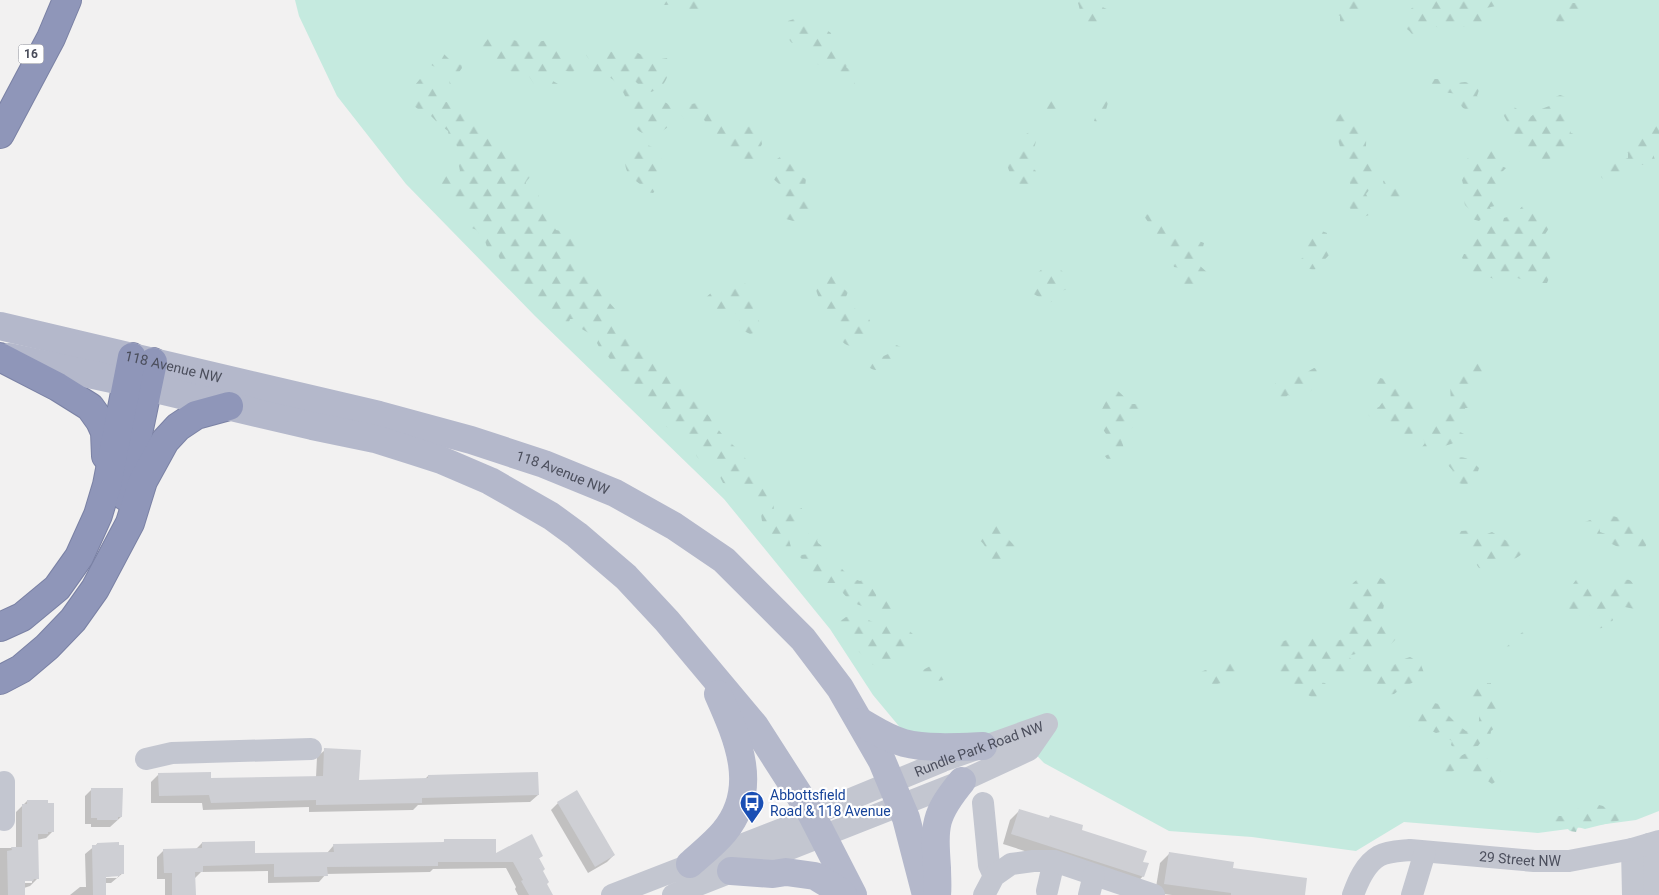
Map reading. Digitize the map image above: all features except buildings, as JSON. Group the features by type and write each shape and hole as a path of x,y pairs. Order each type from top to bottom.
{"highway":[{"name":"16","path":"0,108 62,0"},
{"path":"0,134 51,38 67,0"},
{"path":"0,356 58,387 90,407 106,432 107,485"},
{"path":"0,627 22,617 57,588 80,556 98,515 139,372"},
{"path":"108,563 130,476 139,372"},
{"path":"0,680 21,668 47,646 73,620 95,589 130,523 143,481 165,441 178,427 196,415 229,406"}],"main road":[{"name":"118 Avenue NW","path":"0,326 139,372 229,406 375,439 413,450 490,481 551,516 577,535 626,577 667,621 755,726 818,825 853,895"},
{"name":"118 Avenue NW","path":"0,356 139,372 379,416 471,440 544,464 615,493 674,526 724,560 803,639 840,688 882,761 896,793 906,818 926,895"},
{"path":"690,864 724,833 734,818 744,788 744,769 738,746 728,716 707,670"},
{"path":"861,722 905,744 983,746"},
{"path":"938,895 936,824 944,804 962,781"},
{"path":"731,872 773,874 786,872 815,876 843,895"}],"street":[{"name":"Rundle Park Road NW","path":"1048,724 1028,750 962,781 896,793 943,761 1048,724"},
{"path":"146,759 172,753 311,750"},
{"path":"4,782 4,820"},
{"path":"673,895 731,872 818,825 896,793"},
{"path":"983,803 989,885"},
{"path":"612,895 795,824 818,825"},
{"path":"1633,895 1647,845"},
{"path":"1647,845 1650,895"},
{"name":"29 Street NW","path":"1353,895 1366,869 1379,856 1410,850 1534,862 1569,861 1647,845"},
{"path":"1412,895 1425,852"},
{"path":"989,885 1011,864 1054,861 1091,885 1154,895"},
{"path":"1046,891 1054,861"}],"green space":[{"path":"295,0 1659,0 1659,811 1636,820 1538,833 1404,822 1356,851 1252,837 1169,831 1044,763 1020,738 908,737 873,695 830,629 724,499 535,316 406,184 337,96 299,16"},
{"path":"652,0 707,0 704,10 690,12 683,10 677,3 664,5"},
{"path":"1080,0 1092,0 1113,12 1114,19 1111,26 1096,26 1085,23 1078,3"},
{"path":"1354,0 1370,0 1344,25 1340,21 1339,11 1343,11"},
{"path":"1440,0 1517,0 1511,5 1514,9 1514,14 1510,15 1501,5 1486,8 1487,16 1478,26 1456,27 1452,33 1449,32 1445,35 1444,31 1435,26 1434,22 1427,23 1422,37 1418,40 1403,27 1403,19 1412,8 1424,2"},
{"path":"1560,3 1577,3 1583,11 1582,18 1569,25 1559,23 1555,20 1554,15"},
{"path":"794,19 816,23 831,33 832,44 850,63 846,67 854,75 853,79 857,89 853,92 842,85 838,79 835,67 824,67 817,64 810,56 804,41 792,43 790,41 787,33 788,21"},
{"path":"492,34 498,40 507,38 530,45 546,41 564,52 577,68 572,73 566,71 547,74 546,77 558,84 559,90 548,92 540,84 534,84 526,69 516,75 503,66 489,61 482,46"},
{"path":"422,46 431,48 432,53 435,54 443,53 449,59 455,60 458,64 462,65 457,75 457,88 452,89 450,84 452,71 444,68 445,73 442,75 438,69 427,61"},
{"path":"602,48 612,52 616,50 623,53 634,51 643,55 653,52 661,59 667,58 669,69 666,79 661,87 651,92 638,84 630,76 623,74 620,76 642,94 651,107 657,103 664,102 674,111 674,118 664,130 655,134 646,134 638,130 632,122 632,110 619,86 606,75 598,77 590,69 592,64 586,55 592,49 603,53"},
{"path":"420,79 430,85 445,102 451,102 470,123 494,137 512,153 530,177 526,182 526,186 538,194 541,204 556,230 571,233 571,239 577,243 577,251 573,256 588,281 591,284 598,284 606,299 616,310 616,315 612,319 613,322 618,324 622,332 645,344 660,367 683,382 691,390 694,394 693,400 710,417 726,439 741,452 751,467 763,478 773,502 775,517 778,520 790,512 802,508 802,513 798,519 801,523 801,528 788,536 791,547 796,555 795,559 790,559 765,536 765,525 751,498 734,486 723,483 715,467 709,461 703,461 698,458 696,455 698,451 704,448 702,444 687,439 683,434 672,430 661,422 658,416 652,413 646,401 635,393 636,388 621,376 606,353 601,351 597,343 599,339 580,328 575,319 570,319 568,325 563,326 561,323 562,318 556,317 556,314 548,307 551,300 542,300 535,296 528,291 523,283 513,278 502,263 495,248 487,247 484,238 480,237 475,229 471,228 473,222 471,219 466,219 465,207 468,202 449,200 437,190 437,185 441,180 439,176 445,168 449,168 457,174 460,171 455,157 457,146 449,137 448,131 428,113 410,103 410,91"},
{"path":"1442,79 1448,84 1465,82 1477,85 1479,90 1477,96 1481,100 1480,105 1486,109 1485,114 1480,115 1462,107 1458,96 1454,94 1435,92 1427,88 1429,80"},
{"path":"1110,84 1115,87 1116,94 1109,99 1104,117 1097,123 1094,121 1096,115 1094,111 1101,101 1103,89"},
{"path":"1560,95 1566,97 1568,110 1559,111 1564,115 1571,133 1576,135 1578,140 1564,153 1551,151 1551,158 1546,161 1526,161 1525,156 1518,150 1503,114 1507,106 1514,107 1520,111 1522,118 1526,118 1532,116 1536,111 1552,105 1553,98"},
{"path":"1051,99 1064,108 1063,113 1053,120 1042,105 1042,102"},
{"path":"697,103 718,114 725,125 743,128 751,126 751,130 755,130 757,134 756,138 761,139 762,144 760,148 762,151 758,159 747,165 739,162 733,157 724,137 714,134 702,117 696,115 684,119 681,114 685,107"},
{"path":"1342,112 1359,117 1361,132 1366,139 1366,147 1376,153 1377,169 1365,178 1370,189 1366,194 1368,198 1366,202 1370,213 1361,218 1355,216 1346,202 1352,192 1349,179 1351,173 1344,160 1343,149 1340,147 1334,125"},
{"path":"1659,123 1659,144 1652,150 1655,160 1650,165 1639,165 1624,175 1622,180 1612,184 1602,178 1596,170 1599,165 1606,160 1623,160 1628,158 1628,153 1625,153 1623,148 1624,139 1630,135 1634,136 1637,132 1640,136 1650,135 1651,126"},
{"path":"1029,132 1036,141 1029,158 1030,165 1036,171 1036,183 1027,186 1012,179 1007,165 1012,155 1018,150 1021,138"},
{"path":"643,143 659,150 663,162 662,170 656,182 658,188 653,193 647,192 631,177 626,168 624,155 628,150"},
{"path":"1477,148 1489,148 1495,154 1499,165 1506,168 1500,174 1499,180 1506,181 1506,184 1492,197 1497,202 1495,206 1490,207 1492,213 1484,216 1479,221 1472,219 1470,210 1465,205 1465,192 1462,180 1465,174 1466,160 1474,156"},
{"path":"783,155 800,176 806,179 804,194 813,208 813,214 797,222 786,219 786,209 779,184 770,176 768,165"},
{"path":"1392,177 1399,182 1406,194 1405,199 1389,206 1384,202 1389,193 1385,189 1383,181"},
{"path":"1526,205 1550,219 1551,225 1544,236 1533,232 1527,234 1538,239 1543,244 1541,250 1550,251 1552,256 1545,265 1550,276 1547,283 1540,283 1536,277 1524,280 1511,276 1504,282 1485,276 1478,278 1462,258 1464,254 1467,254 1468,248 1471,248 1474,240 1472,236 1476,228 1482,226 1485,219 1492,221 1499,227 1502,225 1504,218 1518,218 1520,208"},
{"path":"1145,214 1163,218 1169,222 1177,229 1174,234 1175,237 1183,236 1187,242 1199,241 1204,243 1200,249 1195,246 1187,249 1196,254 1199,265 1209,274 1206,283 1202,287 1185,287 1180,285 1178,280 1180,277 1186,276 1186,269 1174,267 1169,257 1169,242 1166,241 1159,244 1150,238 1145,229 1146,226 1150,225 1144,216"},
{"path":"1319,230 1327,233 1326,247 1329,255 1316,269 1308,269 1302,265 1300,260 1307,254 1302,244"},
{"path":"1049,265 1058,268 1064,273 1070,288 1059,292 1060,298 1043,303 1039,297 1030,292 1035,276"},
{"path":"828,271 834,272 848,292 843,304 866,313 870,321 856,346 847,345 840,339 834,323 818,295 815,276"},
{"path":"742,283 746,284 749,290 753,300 753,310 760,323 757,331 750,334 742,330 738,315 708,310 704,308 702,301 712,292 724,291"},
{"path":"881,338 903,348 898,364 878,370 867,366 869,361 888,354 887,348 878,347 876,343"},
{"path":"1482,358 1483,365 1489,366 1483,375 1470,386 1469,390 1472,392 1470,396 1473,403 1471,408 1465,408 1466,414 1460,421 1458,429 1464,434 1454,443 1429,451 1422,450 1425,443 1422,436 1430,423 1443,418 1447,407 1451,404 1450,384 1459,373 1463,374 1474,361"},
{"path":"1314,368 1319,369 1319,375 1316,379 1310,380 1311,391 1304,393 1296,400 1288,395 1285,401 1294,408 1289,413 1284,412 1278,406 1274,393 1275,384 1280,378 1287,378 1291,381 1294,377"},
{"path":"1380,378 1401,384 1401,391 1407,395 1414,406 1416,426 1410,438 1390,438 1384,423 1376,421 1369,416 1368,412 1379,407 1385,399 1371,391 1372,382"},
{"path":"1118,391 1132,404 1143,404 1144,410 1143,412 1133,413 1131,416 1133,427 1120,435 1125,452 1116,456 1119,462 1116,467 1111,465 1105,456 1115,451 1115,447 1111,445 1114,439 1106,434 1094,412 1102,409 1108,396 1112,398"},
{"path":"1456,457 1469,460 1479,468 1474,478 1465,485 1452,481 1450,474 1453,471 1448,465"},
{"path":"1609,515 1620,518 1632,517 1638,526 1645,528 1645,533 1649,537 1644,550 1622,549 1610,543 1604,546 1596,544 1585,530 1585,522 1590,520 1594,522 1598,525 1600,532 1611,536 1613,533 1604,528 1601,520"},
{"path":"998,524 1002,525 1007,538 1015,546 1015,550 995,565 984,560 985,548 977,538 984,528"},
{"path":"813,527 816,528 819,537 818,543 827,552 826,565 828,568 842,569 845,572 844,580 853,583 866,578 876,594 877,604 880,604 885,595 892,595 891,605 895,613 894,616 888,616 875,609 854,603 840,589 841,583 827,583 822,588 800,557 801,555 809,554 809,549 804,540"},
{"path":"1475,530 1482,538 1485,538 1487,534 1492,532 1507,541 1523,538 1528,545 1521,555 1514,559 1488,568 1479,568 1464,547 1455,541 1461,531"},
{"path":"1365,573 1377,576 1389,583 1380,623 1390,625 1398,630 1396,638 1386,647 1348,656 1354,662 1377,663 1389,668 1401,660 1410,657 1420,662 1424,673 1421,679 1405,686 1394,694 1384,695 1373,684 1363,681 1353,673 1348,664 1344,674 1319,667 1312,677 1316,682 1325,683 1328,687 1327,695 1317,700 1300,690 1278,682 1272,666 1277,658 1271,648 1276,643 1312,633 1323,649 1332,650 1334,642 1348,637 1350,628 1345,618 1353,600 1348,591 1353,583"},
{"path":"1576,580 1588,585 1592,582 1597,584 1597,594 1600,598 1613,593 1617,582 1629,580 1635,588 1638,606 1634,609 1625,607 1612,611 1611,616 1613,620 1604,627 1597,628 1588,613 1583,612 1580,615 1575,615 1566,605 1571,598 1570,591 1574,589 1573,584"},
{"path":"853,616 875,623 891,624 898,628 906,628 914,635 903,660 897,664 879,668 872,664 857,650 855,638 849,629 839,622 846,617"},
{"path":"1540,624 1538,631 1528,637 1520,650 1514,652 1505,651 1526,629"},
{"path":"1235,659 1251,661 1256,664 1252,669 1228,681 1210,686 1196,686 1195,681 1201,672 1221,668"},
{"path":"936,663 942,666 948,674 948,678 934,681 920,677 921,671"},
{"path":"1476,680 1491,683 1490,691 1497,708 1499,725 1491,731 1490,738 1483,739 1478,746 1473,747 1468,744 1456,750 1451,745 1452,741 1447,738 1447,735 1454,730 1455,726 1443,727 1444,731 1436,733 1425,728 1422,732 1418,732 1412,727 1404,726 1401,723 1403,719 1422,712 1429,702 1439,704 1442,713 1447,714 1466,731 1473,730 1479,721 1479,711 1478,709 1471,709 1466,700"},
{"path":"1481,751 1487,758 1489,766 1498,766 1502,774 1492,784 1482,777 1477,779 1471,777 1465,768 1459,765 1454,771 1447,774 1439,770 1442,762 1447,757 1457,761 1464,754"},
{"path":"1591,803 1603,806 1611,813 1630,810 1631,818 1626,821 1621,820 1585,829 1578,827 1576,832 1570,831 1565,826 1548,828 1548,824 1558,816 1564,816"}],"place":[{"name":"Abbottsfield Road & 118 Avenue","path":"752,824"}]}
